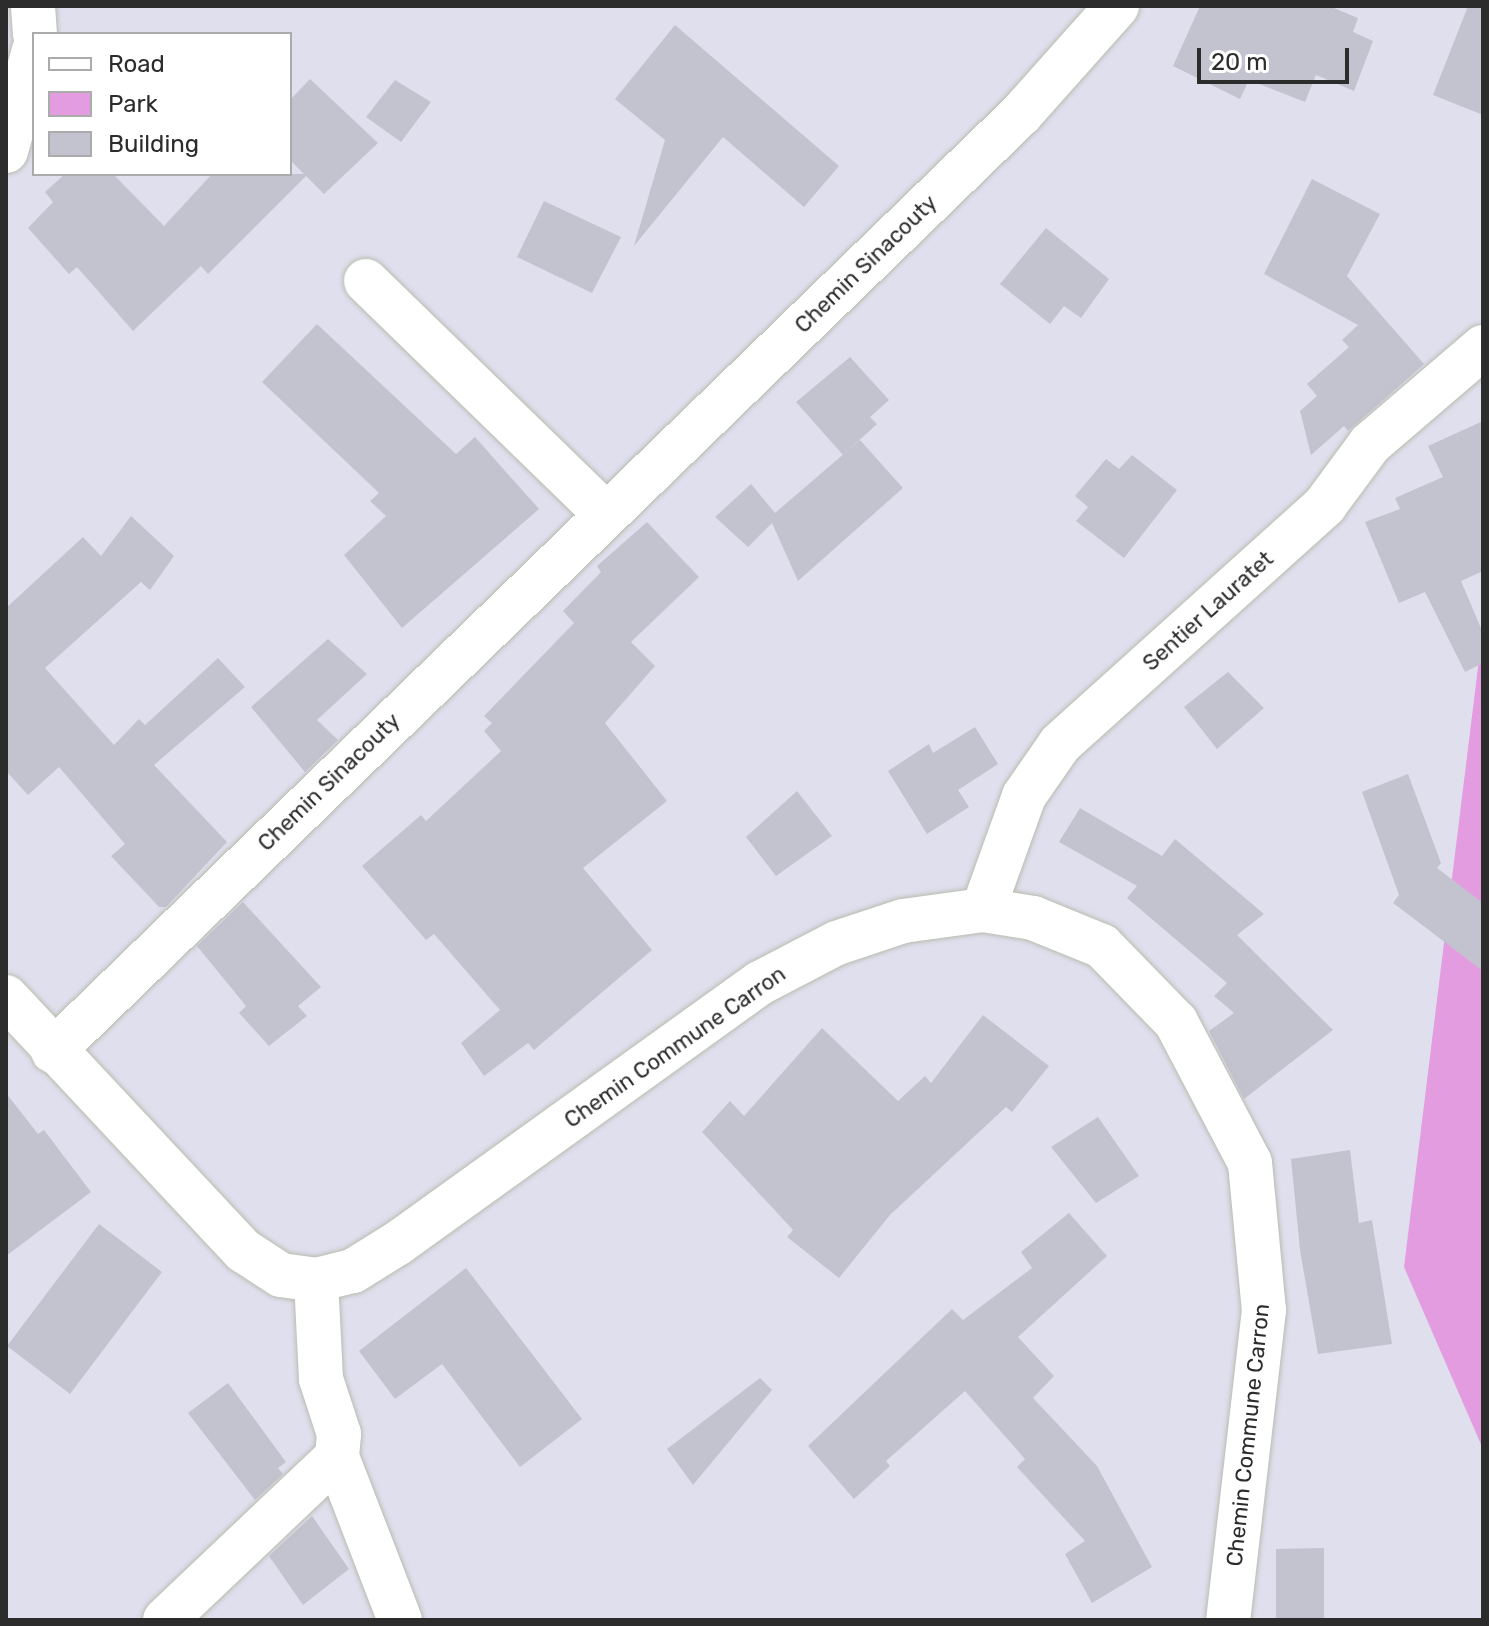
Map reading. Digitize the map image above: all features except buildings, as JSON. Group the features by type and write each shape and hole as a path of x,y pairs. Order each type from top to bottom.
{"street":[{"path":"33,6 35,32"},
{"name":"Chemin Sinacouty","path":"53,1051 1020,115 1117,6"},
{"path":"6,151 32,57"},
{"path":"366,281 606,514"},
{"name":"Sentier Lauratet","path":"983,910 1024,796 1060,744 1325,505 1370,444 1483,347"},
{"name":"Chemin Commune Carron","path":"6,997 53,1051 244,1251 281,1275 316,1280 353,1271 398,1243 760,983 837,943 903,921 983,910 1033,918 1102,946 1176,1022 1250,1163 1264,1310 1228,1620"},
{"path":"316,1280 321,1379 339,1434 337,1457 400,1620"},
{"path":"165,1620 337,1457"}],"green space":[{"path":"1483,627 1483,1449 1404,1267"}]}
